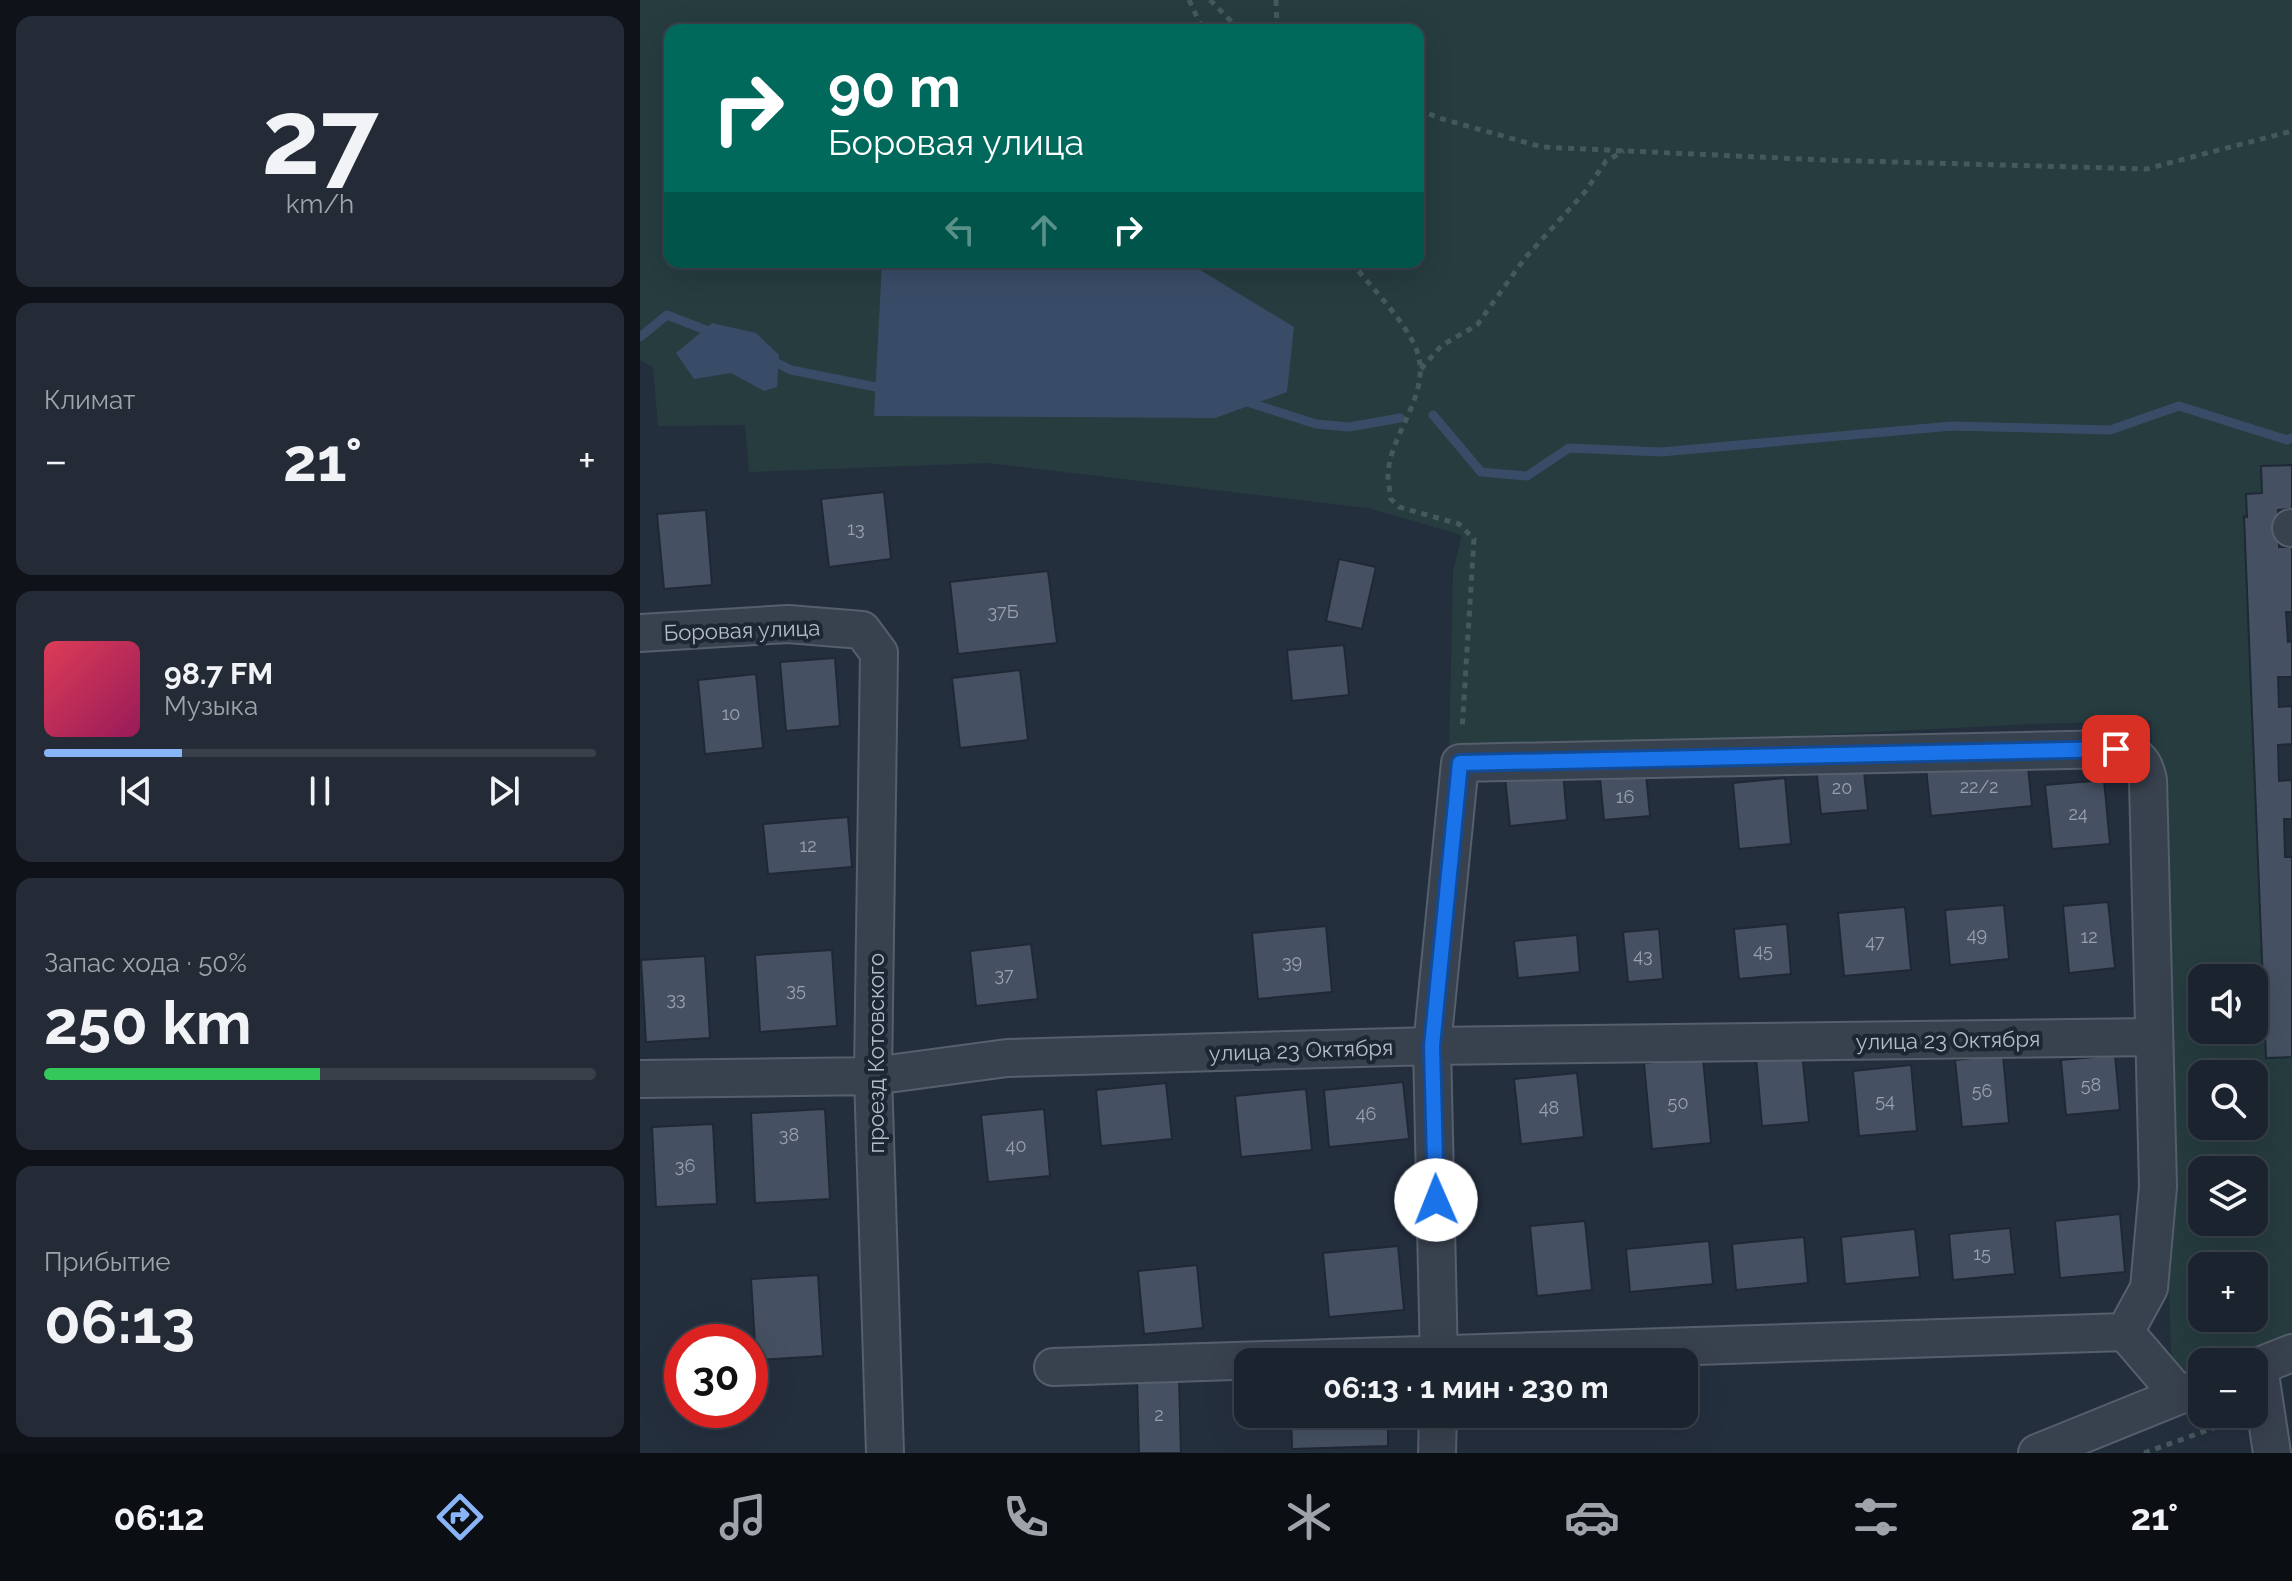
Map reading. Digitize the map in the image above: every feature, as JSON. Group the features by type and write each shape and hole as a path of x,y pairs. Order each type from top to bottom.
{"street":[{"name":"Боровая улица","path":"640,633 788,624 862,630 879,653"},
{"name":"проезд Котовского","path":"879,653 873,1076 885,1453"},
{"path":"1439,1348 1432,1046 1460,763 2116,749 2134,754 2145,763 2148,780 2158,1187 2149,1288 2125,1332"},
{"name":"улица 23 Октября","path":"640,1079 873,1076 1007,1058 1432,1046 2154,1037"},
{"path":"1698,1348 2125,1332 2188,1389"},
{"path":"2268,1362 2292,1353"},
{"path":"1053,1367 1234,1363"},
{"path":"2037,1453 2188,1392"},
{"path":"1437,1453 1438,1428"},
{"path":"2267,1428 2272,1453"}],"path":[{"path":"1189,0 1200,24"},
{"path":"1210,0 1234,24"},
{"path":"1276,0 1277,24"},
{"path":"1424,112 1542,147 2146,169 2292,131"},
{"path":"1421,369 1441,346 1477,325 1525,258 1585,192 1606,161 1625,151"},
{"path":"1356,268 1408,335 1417,351 1421,369 1416,394 1388,473 1391,499 1399,507 1459,524 1474,539 1460,763"},
{"path":"2144,1453 2214,1428"}],"green space":[{"path":"640,0 2292,0 2292,465 2261,466 2262,493 2245,517 2262,964 2188,964 2188,1044 2265,1044 2266,1058 2292,1057 2292,1353 2268,1359 2268,1348 2188,1348 2188,1392 2179,1395 2171,1351 2151,721 2032,724 1449,754 1453,571 1462,535 1368,508 988,463 749,472 745,425 658,426 653,367 640,360"}],"water":[{"path":"882,268 1197,268 1294,327 1287,392 1215,418 874,416"},
{"path":"712,323 756,333 779,355 777,387 764,391 731,373 694,379 676,353"}],"building":[{"path":"2292,465 2292,509 2278,510 2279,547 2292,547 2292,612 2286,612 2288,642 2292,641 2292,677 2278,677 2279,707 2292,706 2292,744 2278,745 2279,781 2292,780 2292,819 2284,819 2285,857 2292,857 2292,1057 2266,1058 2268,964 2262,964 2244,516 2247,517 2246,494 2262,493 2261,466"},
{"path":"884,492 891,559 829,567 821,499"},
{"path":"706,510 712,585 664,589 657,514"},
{"path":"1339,559 1376,567 1362,629 1326,621"},
{"path":"1048,571 1057,643 958,654 950,582"},
{"path":"1344,645 1349,695 1292,701 1287,650"},
{"path":"835,658 840,726 786,731 780,662"},
{"path":"1020,670 1028,740 960,748 952,678"},
{"path":"756,674 763,748 705,754 698,680"},
{"path":"2027,758 2032,806 1931,816 1926,768"},
{"path":"1863,762 1868,810 1821,814 1816,766"},
{"path":"1563,771 1567,820 1510,826 1505,777"},
{"path":"1646,774 1650,816 1604,820 1600,778"},
{"path":"1785,778 1791,844 1739,849 1733,783"},
{"path":"2104,780 2110,844 2052,849 2045,785"},
{"path":"848,817 852,867 768,874 763,824"},
{"path":"2108,902 2115,968 2069,973 2063,906"},
{"path":"2004,905 2009,959 1950,965 1945,910"},
{"path":"1905,907 1911,970 1844,976 1838,913"},
{"path":"1787,924 1791,974 1739,979 1734,929"},
{"path":"1326,926 1332,992 1258,999 1252,933"},
{"path":"1659,929 1663,979 1628,982 1623,932"},
{"path":"1577,935 1580,972 1518,978 1514,941"},
{"path":"1031,944 1038,999 976,1006 970,951"},
{"path":"832,950 837,1026 760,1032 755,955"},
{"path":"705,956 710,1038 646,1042 641,960"},
{"path":"1802,1052 1809,1122 1762,1126 1756,1057"},
{"path":"2003,1055 2009,1123 1962,1127 1955,1060"},
{"path":"2115,1055 2120,1110 2066,1115 2061,1060"},
{"path":"1703,1058 1711,1143 1652,1149 1644,1063"},
{"path":"1911,1065 1917,1131 1859,1136 1853,1071"},
{"path":"1577,1073 1584,1137 1521,1144 1514,1079"},
{"path":"1403,1082 1409,1139 1329,1147 1324,1090"},
{"path":"1166,1083 1172,1139 1101,1146 1096,1090"},
{"path":"1306,1089 1312,1150 1241,1157 1235,1096"},
{"path":"825,1109 830,1199 755,1203 751,1113"},
{"path":"1044,1109 1050,1176 988,1182 981,1115"},
{"path":"713,1124 717,1204 656,1207 652,1127"},
{"path":"2120,1214 2125,1272 2060,1278 2055,1221"},
{"path":"1585,1221 1592,1290 1537,1296 1530,1226"},
{"path":"2010,1228 2015,1274 1953,1280 1949,1234"},
{"path":"1915,1229 1920,1277 1845,1284 1841,1237"},
{"path":"1804,1237 1808,1283 1736,1290 1732,1244"},
{"path":"1709,1241 1713,1284 1630,1292 1626,1249"},
{"path":"1398,1246 1404,1310 1329,1317 1323,1253"},
{"path":"1197,1265 1203,1328 1144,1334 1138,1271"},
{"path":"818,1275 823,1356 768,1359 768,1324 754,1324 751,1279"},
{"path":"1179,1377 1181,1453 1139,1453 1137,1378"},
{"path":"1291,1428 1388,1428 1388,1446 1292,1449"}],"waterway":[{"path":"640,337 667,315 716,334"},
{"path":"769,359 791,370 886,389"},
{"path":"1244,401 1316,424 1349,427 1400,418"},
{"path":"1433,415 1481,472 1527,476 1569,448 1661,452 1952,426 2110,430 2179,406 2287,440 2292,438"}],"route":[{"path":"1436,1200 1432,1046 1460,763 2116,749"}]}
